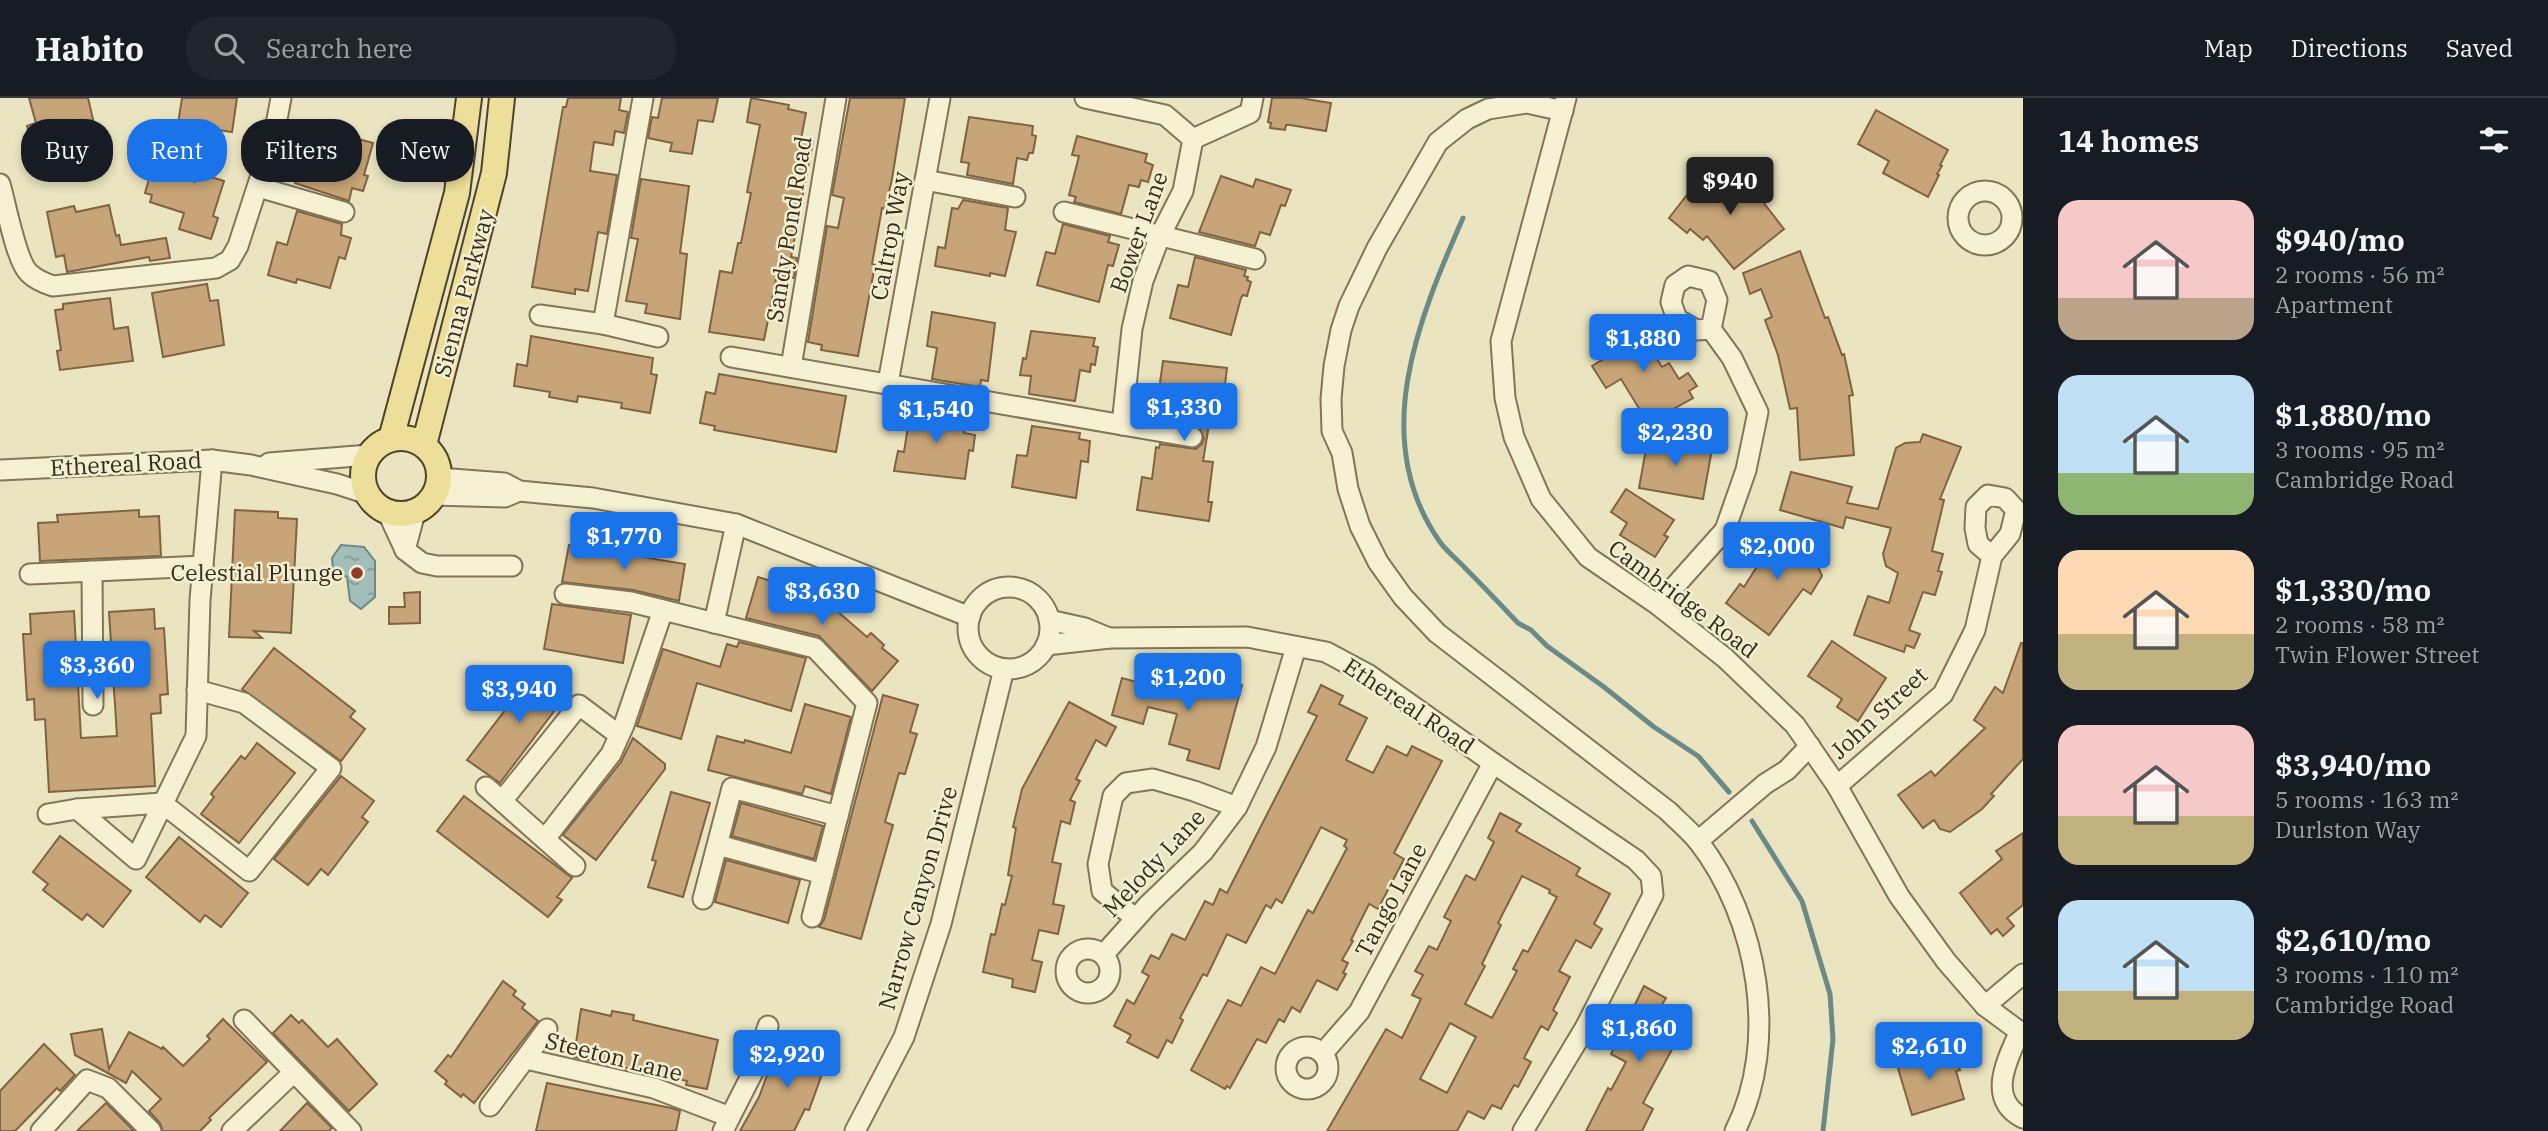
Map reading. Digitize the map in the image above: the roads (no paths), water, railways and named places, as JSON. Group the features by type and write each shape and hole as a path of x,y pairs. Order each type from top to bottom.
{"main road":[{"name":"Sienna Parkway","path":"391,439 457,193 469,98"},
{"name":"Sienna Parkway","path":"424,445 494,173 502,98"},
{"path":"368,494 363,475 369,455 375,448 391,439 403,438 424,445 435,460 436,486 418,510 397,512"},
{"name":"Ethereal Road","path":"368,494 376,505 397,512"}],"street":[{"path":"0,184 6,229 27,272 40,281 54,286 216,268 230,260 239,246 274,135 281,98"},
{"path":"603,324 643,98"},
{"name":"Sandy Pond Road","path":"791,367 836,98"},
{"name":"Caltrop Way","path":"888,383 940,98"},
{"path":"1086,98 1165,115 1193,139 1250,113 1252,98"},
{"path":"1565,105 1527,103 1488,109 1467,118 1438,142 1377,248 1349,306 1334,366 1332,431 1342,453 1348,489 1360,526 1378,562 1404,597 1437,633 1668,811 1698,841 1714,866 1742,923 1755,977 1759,1013 1753,1077 1735,1131"},
{"name":"Cambridge Road","path":"1565,105 1502,341 1505,398 1514,437 1541,499 1588,557 1658,605 1725,657 1795,725 1836,786 1899,896 1946,961 1985,1006 2021,1032 2004,1067 2002,1083 2004,1100 2013,1113 2023,1118"},
{"name":"Bower Lane","path":"1122,425 1132,329 1143,281 1160,236 1183,191 1193,139"},
{"path":"925,180 1015,197"},
{"path":"258,187 344,212"},
{"path":"1064,212 1255,258"},
{"path":"540,315 603,324 658,337"},
{"path":"1658,605 1725,530 1746,470 1758,412 1732,358 1712,328"},
{"path":"731,357 1192,437"},
{"name":"Ethereal Road","path":"251,465 369,455"},
{"path":"77,809 136,859 196,736 203,566 212,460"},
{"name":"Ethereal Road","path":"0,470 212,460 251,465 337,484 368,494"},
{"path":"436,486 505,496 519,491 593,498 736,524 970,617"},
{"path":"397,512 405,550 422,563 437,566 512,566"},
{"path":"714,623 736,524"},
{"name":"John Street","path":"1836,786 1943,694 1975,630 1992,556"},
{"path":"30,574 203,566"},
{"path":"92,571 93,705"},
{"path":"1005,587 1029,592 1039,600 1049,620 1050,634 1039,657 1017,668 1004,669 982,660 970,640 970,617 975,606 983,596 1005,587"},
{"path":"565,594 631,602 815,648 867,703 812,917"},
{"path":"545,839 611,754 663,610"},
{"name":"Ethereal Road","path":"1049,620 1085,628 1110,638"},
{"name":"Ethereal Road","path":"1046,645 1110,638 1247,637 1326,653 1369,675 1636,860 1651,876 1653,895 1585,1028 1523,1131"},
{"name":"Melody Lane","path":"1104,954 1135,918 1203,852 1237,807 1266,747 1296,647"},
{"name":"Narrow Canyon Drive","path":"855,1131 904,1037 941,924 1004,669"},
{"path":"48,814 77,809 162,803 249,871 331,768 244,703 197,690"},
{"path":"502,801 579,705 620,735"},
{"path":"1698,841 1765,784 1787,771 1810,746"},
{"name":"Tango Lane","path":"1323,1053 1359,1012 1493,763"},
{"path":"1135,918 1102,891 1098,864 1113,796 1126,783 1153,779 1237,807"},
{"path":"486,787 575,866"},
{"path":"703,899 733,789 838,816"},
{"path":"718,845 823,874"},
{"path":"1985,1006 2023,974"},
{"path":"244,1020 351,1131"},
{"path":"726,1124 754,1070 768,1026"},
{"path":"490,1106 547,1028"},
{"name":"Steeton Lane","path":"526,1059 654,1088 726,1124"},
{"path":"232,1131 294,1072"},
{"path":"41,1131 88,1080 108,1088 151,1131"}],"water":[{"name":"Celestial Plunge","path":"341,545 364,547 375,561 375,597 361,609 350,601 347,577 333,570 332,558"}],"waterway":[{"path":"1463,218 1430,297 1408,380 1404,422 1407,463 1418,503 1443,546 1518,623 1531,630 1547,646 1654,727 1698,756 1729,792"},
{"path":"1752,821 1802,901 1830,994 1833,1039 1823,1131"}],"place":[{"name":"Celestial Plunge","path":"357,573"}]}
